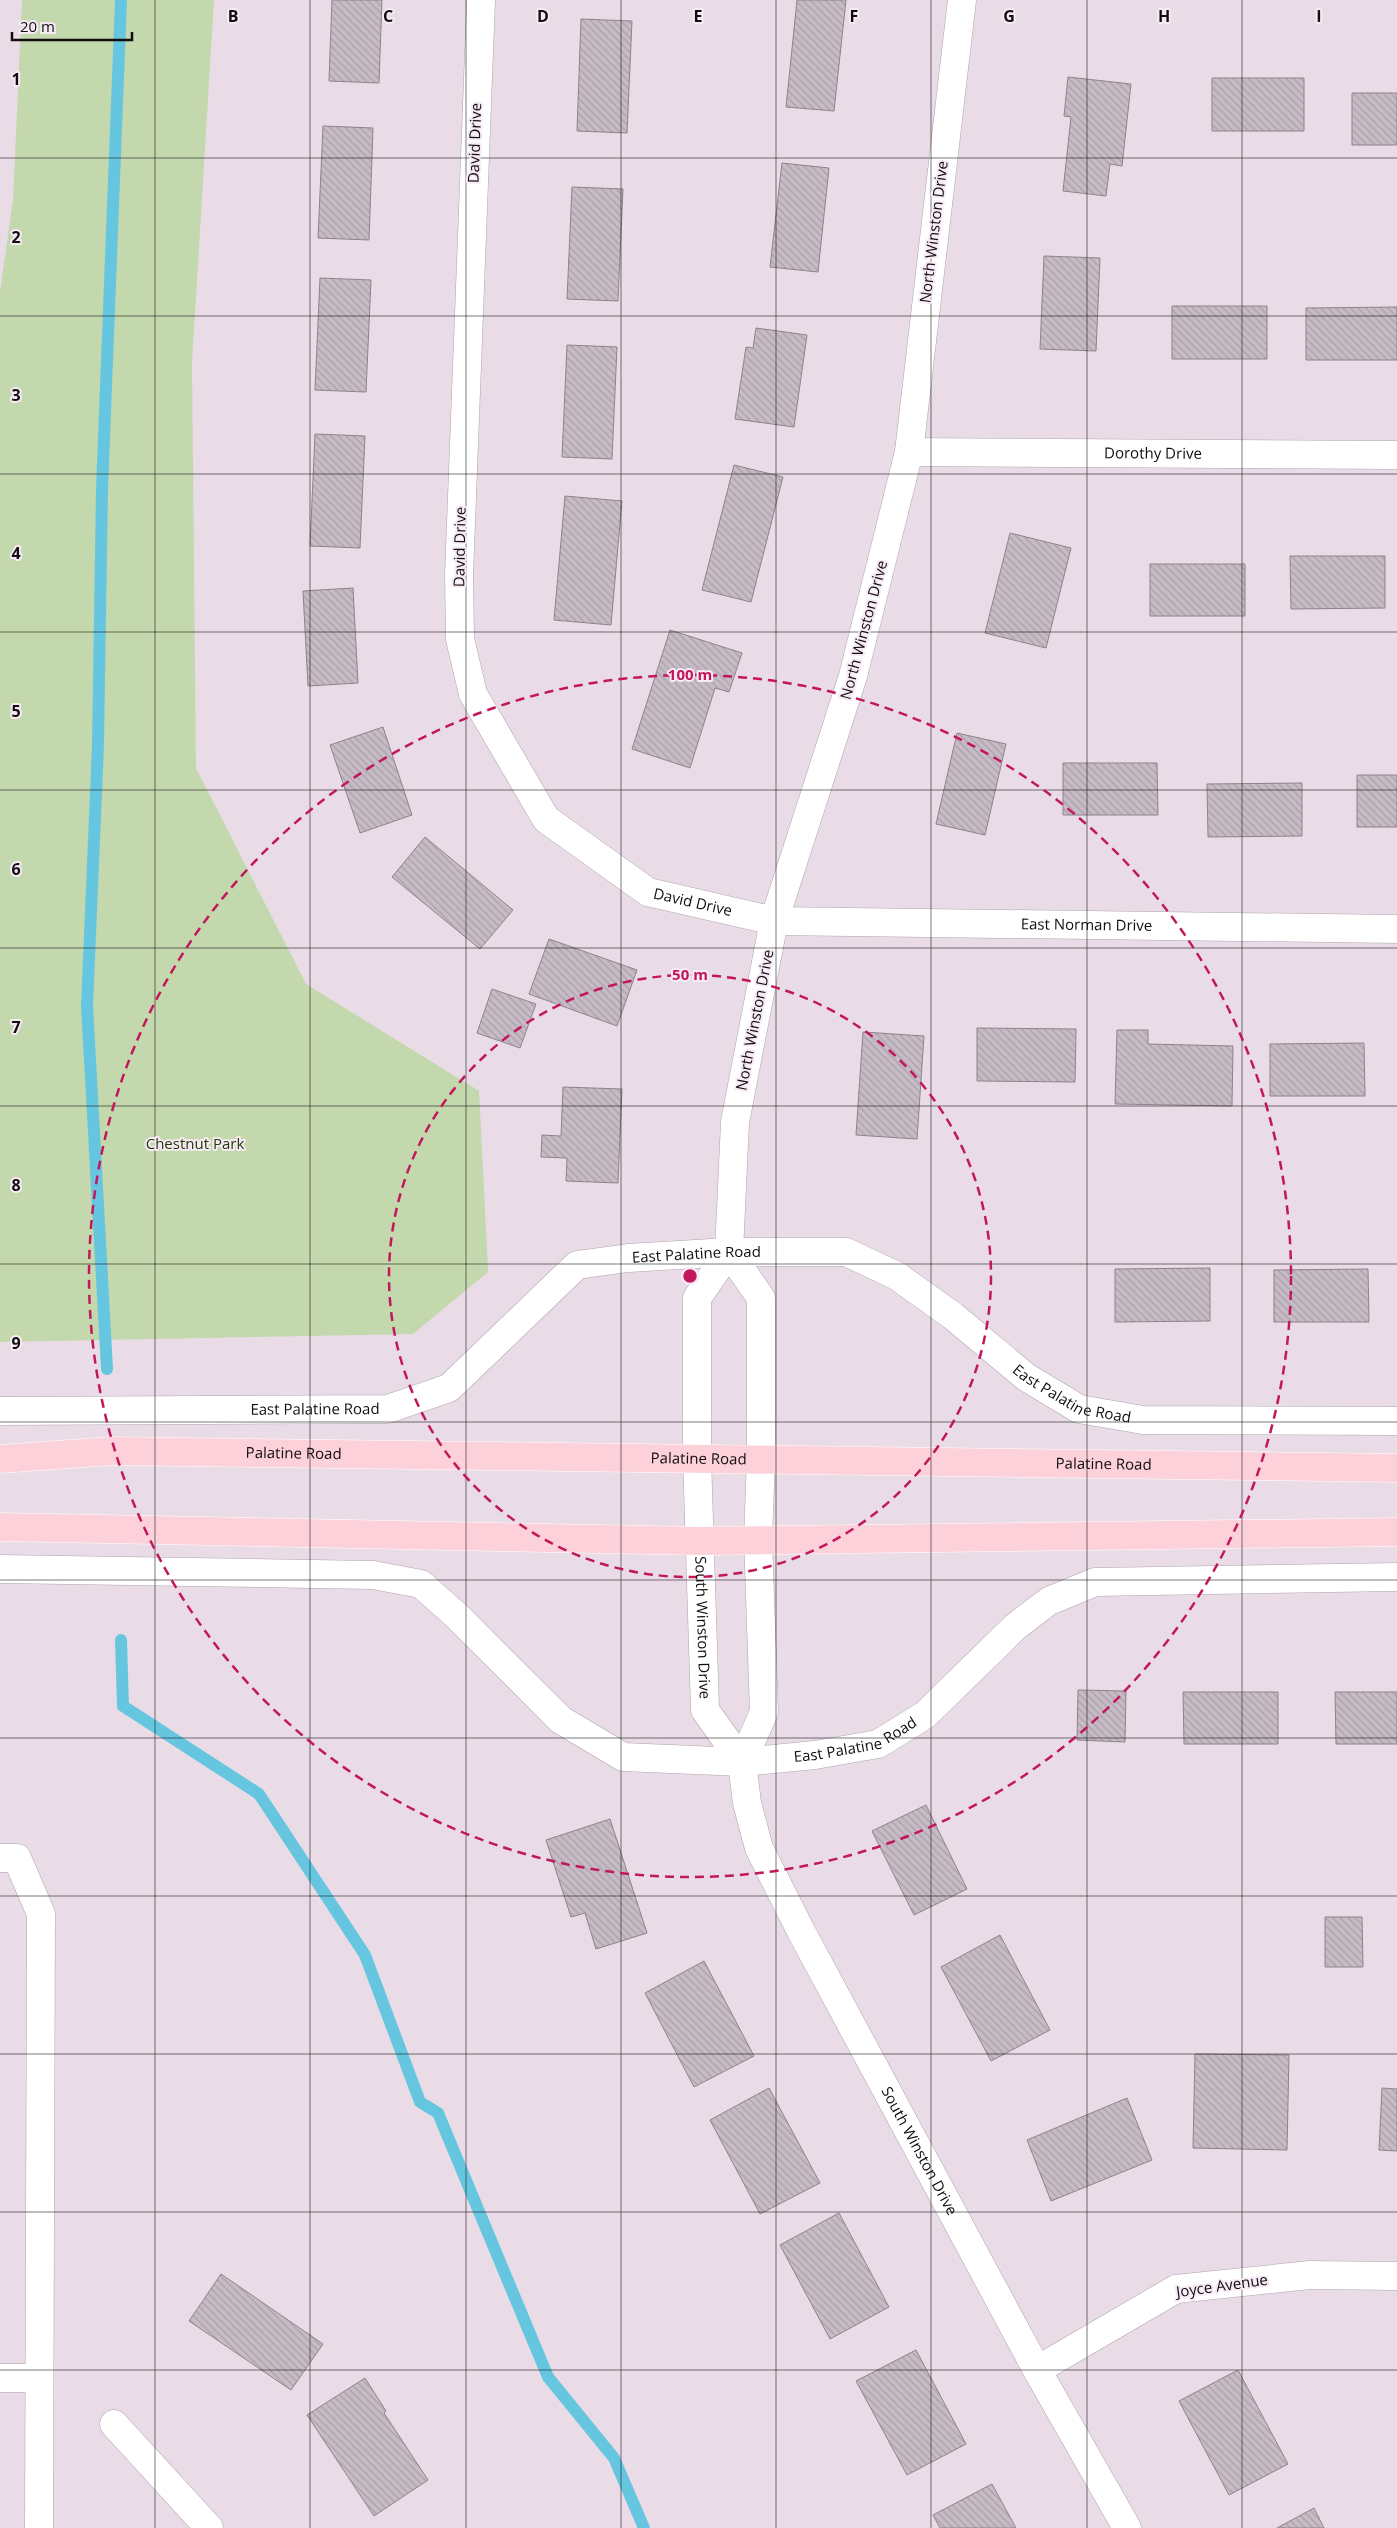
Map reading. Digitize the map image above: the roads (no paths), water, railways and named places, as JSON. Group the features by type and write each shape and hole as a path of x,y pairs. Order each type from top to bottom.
{"main road":[{"name":"Palatine Road","path":"0,1459 112,1450 1397,1468"},
{"path":"0,1527 701,1541 1397,1532"}],"street":[{"name":"David Drive","path":"481,0 459,575 460,639 472,694 546,819 648,892 774,921"},
{"name":"North Winston Drive","path":"729,1252 735,1122 774,921 854,676 909,452 962,0"},
{"name":"Dorothy Drive","path":"909,452 1397,456"},
{"name":"East Norman Drive","path":"774,921 1397,929"},
{"name":"East Palatine Road","path":"0,1410 388,1409 449,1388 578,1265 628,1258 729,1252 846,1252 897,1276 953,1316 1026,1377 1079,1409 1143,1420 1397,1421"},
{"path":"701,1541 697,1457 697,1298 729,1252 762,1298 762,1458 758,1539"},
{"name":"South Winston Drive","path":"758,1539 764,1712 742,1762 746,1803 760,1848 807,1942 1038,2370 1127,2528"},
{"name":"South Winston Drive","path":"701,1541 705,1710 742,1762"},
{"path":"0,1569 372,1575 421,1584 457,1616 561,1720 623,1757 742,1762"},
{"name":"East Palatine Road","path":"742,1762 815,1755 878,1744 925,1715 1015,1627 1042,1606 1095,1582 1397,1578"},
{"path":"0,1858 17,1858 41,1914 39,2528"},
{"name":"Joyce Avenue","path":"1038,2370 1176,2289 1310,2275 1397,2276"},
{"path":"0,2378 39,2378"},
{"path":"114,2424 209,2528"}],"waterway":[{"path":"107,1369 87,1006 98,745 102,489 121,0"},
{"path":"121,1640 123,1706 259,1794 365,1955 420,2102 438,2113 548,2377 614,2458 644,2528"}],"park label":[{"name":"Chestnut Park","path":"195,1144"}]}
